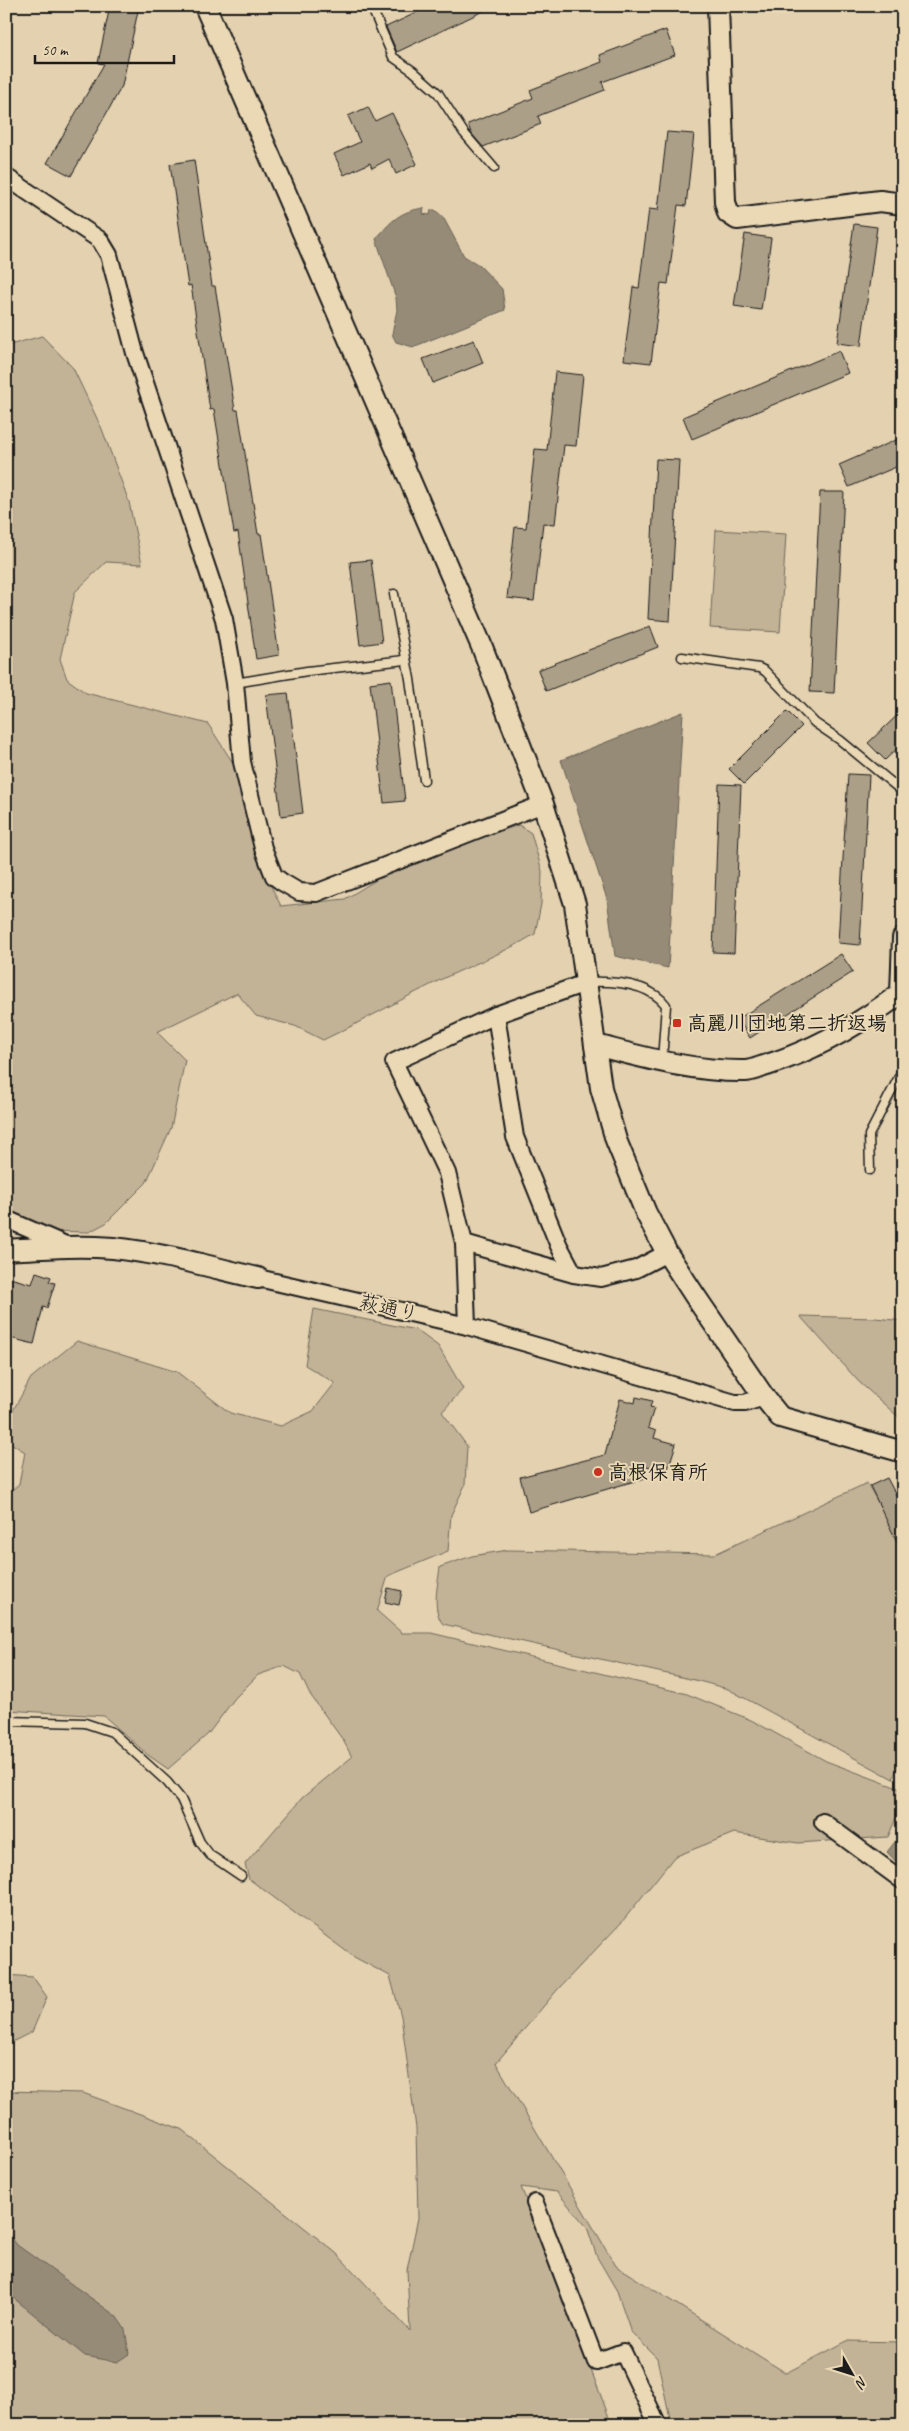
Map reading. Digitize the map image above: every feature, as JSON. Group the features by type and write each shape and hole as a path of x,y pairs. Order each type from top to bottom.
{"street":[{"path":"205,6 482,647 543,804 575,904 588,982 594,1045 602,1088 616,1140 634,1188 667,1252 764,1397 780,1416 903,1452"},
{"path":"718,6 725,202 728,213 737,219 880,201 903,204"},
{"path":"6,176 100,240 109,255 135,353 224,619 235,683 242,762 263,848 274,876 298,892 316,893 543,804"},
{"path":"594,1045 662,1062 697,1068 747,1071 788,1058 871,1016 902,993 903,938"},
{"path":"467,1326 464,1242 447,1173 394,1062 496,1015 588,982"},
{"path":"496,1015 514,1137 559,1246 574,1274"},
{"path":"6,1219 71,1247"},
{"path":"464,1242 574,1274 602,1278 636,1269 667,1252"},
{"name":"萩通り","path":"6,1250 71,1247 112,1248 157,1255 467,1326 735,1403 745,1403 764,1397"},
{"path":"823,1822 903,1881"},
{"path":"535,2203 596,2362 623,2352 658,2425"}],"lane":[{"path":"371,6 392,57 414,70 438,93 464,133 494,168"},
{"path":"394,594 424,780"},
{"path":"682,657 759,668 815,723 840,740 903,792"},
{"path":"235,683 307,671 405,660"},
{"path":"588,982 615,981 655,994 661,999 666,1005 662,1062"},
{"path":"870,1170 869,1135 903,1069"},
{"path":"6,1721 85,1723 112,1732 172,1787 181,1799 200,1842 210,1855 241,1876"}],"shaded area":[{"path":"424,208 423,214 430,215 431,210 435,210 443,217 464,256 479,265 502,289 505,310 413,347 396,342 392,334 397,310 396,298 376,239 386,227 402,214"},
{"path":"42,336 73,368 102,429 129,502 142,564 106,562 75,592 60,659 67,679 86,693 208,724 235,766 259,862 281,906 345,899 404,863 519,825 531,833 542,871 541,904 535,934 423,988 323,1040 295,1026 256,1016 237,993 157,1032 185,1060 171,1128 146,1183 106,1223 89,1232 45,1231 6,1210 6,346"},
{"path":"716,530 786,534 780,632 710,628"},
{"path":"683,712 668,968 615,956 607,899 561,760"},
{"path":"314,1309 416,1330 438,1346 463,1389 442,1412 467,1446 465,1485 451,1515 448,1551 388,1576 377,1611 402,1633 431,1633 687,1694 751,1720 826,1761 903,1790 903,1801 888,1837 798,1843 734,1833 674,1857 621,1923 558,1989 496,2063 616,2266 786,2373 847,2341 903,2342 903,2425 674,2425 670,2418 657,2358 631,2332 617,2291 597,2257 587,2227 557,2192 521,2187 612,2425 6,2425 6,2091 83,2093 181,2129 336,2253 410,2331 407,2270 418,2218 416,2128 401,2016 390,1976 354,1957 249,1879 245,1864 302,1798 352,1757 343,1740 309,1693 300,1674 284,1666 258,1675 235,1698 208,1734 168,1769 148,1755 104,1716 6,1710 6,1496 19,1484 25,1452 6,1440 6,1423 31,1378 77,1341 177,1372 230,1413 281,1426 313,1411 335,1383 305,1365"},
{"path":"800,1316 875,1318 903,1321 903,1421 858,1381"},
{"path":"867,1483 889,1522 903,1555 903,1752 893,1779 728,1689 443,1624 439,1618 436,1597 440,1567 472,1556 508,1550 715,1554"},
{"path":"903,1836 903,1869 887,1852 898,1838"},
{"path":"6,1975 33,1977 47,1997 32,2032 6,2045"},
{"path":"6,2230 17,2245 116,2316 125,2329 129,2354 117,2362 85,2356 6,2292"}],"building":[{"path":"110,6 139,6 122,86 71,176 47,163 104,64 98,63"},
{"path":"431,6 494,6 397,52 386,27"},
{"path":"666,30 675,55 602,82 605,90 538,116 541,124 483,147 471,133 468,124 533,98 530,90 602,62 600,55"},
{"path":"368,107 375,121 392,113 417,164 396,174 389,159 372,168 370,163 344,175 334,154 360,142 348,116"},
{"path":"667,132 694,134 686,206 678,205 668,284 661,283 651,363 624,360 633,287 639,288 649,209 658,210"},
{"path":"194,160 212,286 215,286 235,410 238,410 258,534 261,534 279,655 256,659 238,532 234,533 214,409 210,410 191,285 188,286 170,164"},
{"path":"854,224 877,227 861,346 837,343"},
{"path":"745,234 771,238 761,310 734,306"},
{"path":"474,340 483,363 433,383 423,359"},
{"path":"839,351 848,373 692,439 683,417"},
{"path":"555,372 583,375 576,446 564,445 555,524 543,523 534,601 507,598 515,527 526,528 535,449 547,450"},
{"path":"903,437 903,464 849,487 839,465"},
{"path":"656,459 679,460 670,621 648,619"},
{"path":"820,492 844,492 834,693 810,692"},
{"path":"371,560 382,642 360,645 350,562"},
{"path":"650,626 658,647 546,691 538,670"},
{"path":"391,680 405,801 384,803 370,683"},
{"path":"288,693 303,813 281,816 266,695"},
{"path":"903,710 903,743 885,760 868,743"},
{"path":"787,711 802,726 744,784 729,769"},
{"path":"848,774 869,775 860,945 838,943"},
{"path":"719,784 741,785 734,953 713,952"},
{"path":"841,954 853,972 750,1038 738,1019"},
{"path":"36,1272 51,1277 49,1282 55,1283 47,1308 43,1307 34,1344 6,1337 6,1277 32,1284"},
{"path":"636,1397 652,1401 650,1407 654,1408 648,1428 656,1431 654,1438 676,1444 667,1472 640,1464 645,1478 529,1512 520,1477 605,1455 620,1399 635,1403"},
{"path":"887,1478 903,1508 903,1554 870,1486"},
{"path":"388,1588 402,1591 399,1605 385,1602"}],"place":[{"name":"高麗川団地第二折返場","path":"677,1023"},
{"name":"高根保育所","path":"598,1472"}]}
